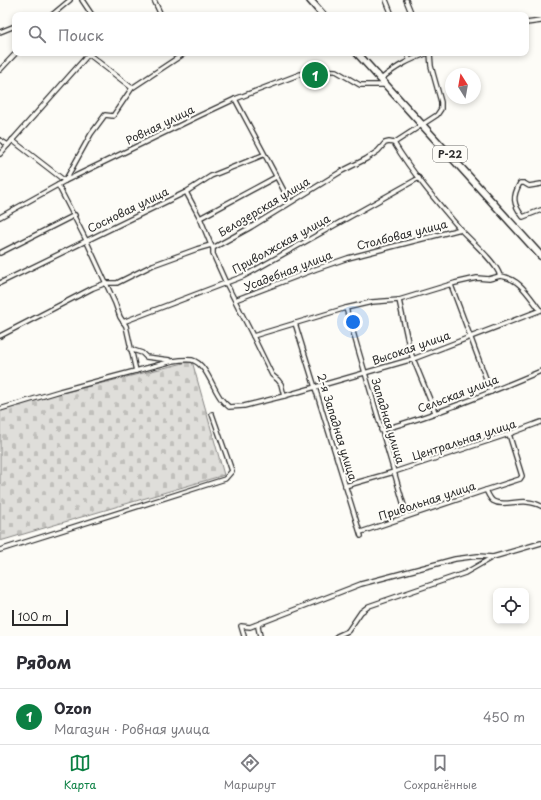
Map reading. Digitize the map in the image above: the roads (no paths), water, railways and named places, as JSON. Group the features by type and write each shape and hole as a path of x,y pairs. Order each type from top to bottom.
{"highway":[{"path":"310,0 320,12"},
{"name":"Р-22","path":"361,56 541,256"}],"street":[{"path":"56,12 70,0"},
{"path":"82,0 90,12"},
{"path":"154,0 160,12"},
{"path":"386,0 391,12"},
{"path":"406,0 411,12"},
{"path":"529,23 541,21"},
{"path":"0,32 12,27"},
{"path":"0,70 13,56"},
{"path":"0,154 87,56"},
{"path":"92,56 132,88"},
{"path":"12,140 65,181 91,134 105,115 113,116 132,88 177,56"},
{"path":"381,79 394,68 409,59 419,56"},
{"name":"Белозерская улица","path":"0,336 93,288 106,283 117,283 153,266 197,249 212,247 251,227 342,171 366,160 378,151 385,143 394,143 422,125 437,115 442,109 429,56"},
{"name":"Ровная улица","path":"0,217 65,181 235,100 311,70 336,71 360,85 386,85"},
{"path":"235,100 263,155 290,202"},
{"path":"0,140 8,145"},
{"path":"394,143 410,168 461,229 496,267 500,276"},
{"name":"Сосновая улица","path":"0,283 186,192 211,176 263,155"},
{"path":"200,218 276,177"},
{"name":"Приволжская улица","path":"123,322 244,276 419,178"},
{"path":"541,184 529,186 524,183 520,183 515,192 514,200 518,210 523,216 527,216 541,210"},
{"path":"58,185 75,215 123,322 136,371"},
{"path":"186,192 200,218 212,247 213,254 226,283 272,376 281,384 284,396"},
{"path":"0,253 75,215"},
{"name":"Столбовая улица","path":"348,258 461,229"},
{"name":"Усадебная улица","path":"235,300 348,258"},
{"path":"253,336 346,308 372,302 399,300 477,278 489,279 500,276 508,277 518,282 540,310"},
{"path":"451,285 491,392"},
{"path":"399,300 413,359 435,412"},
{"name":"Западная улица","path":"346,308 407,516"},
{"name":"Высокая улица","path":"173,360 193,360 199,364 206,373 221,400 229,407 244,406 413,359 540,310"},
{"name":"2-я Западная улица","path":"295,324 361,534"},
{"path":"130,349 142,353 146,357 173,360"},
{"path":"0,409 173,360"},
{"name":"Сельская улица","path":"381,430 406,423 491,392 541,371"},
{"path":"0,550 225,479 232,471 212,414"},
{"name":"Центральная улица","path":"346,486 394,472 541,422"},
{"path":"486,490 522,476 509,434"},
{"name":"Привольная улица","path":"361,534 407,516 486,490 492,500 496,502 506,504 525,501 541,506"},
{"path":"337,636 348,631 361,612 369,606 465,573 493,557 541,543"},
{"path":"250,628 361,584 455,558 478,556 493,557"},
{"path":"259,624 260,634"},
{"path":"244,636 241,626 250,628 260,634"}],"place":[{"name":"Ozon","path":"315,75"}]}
